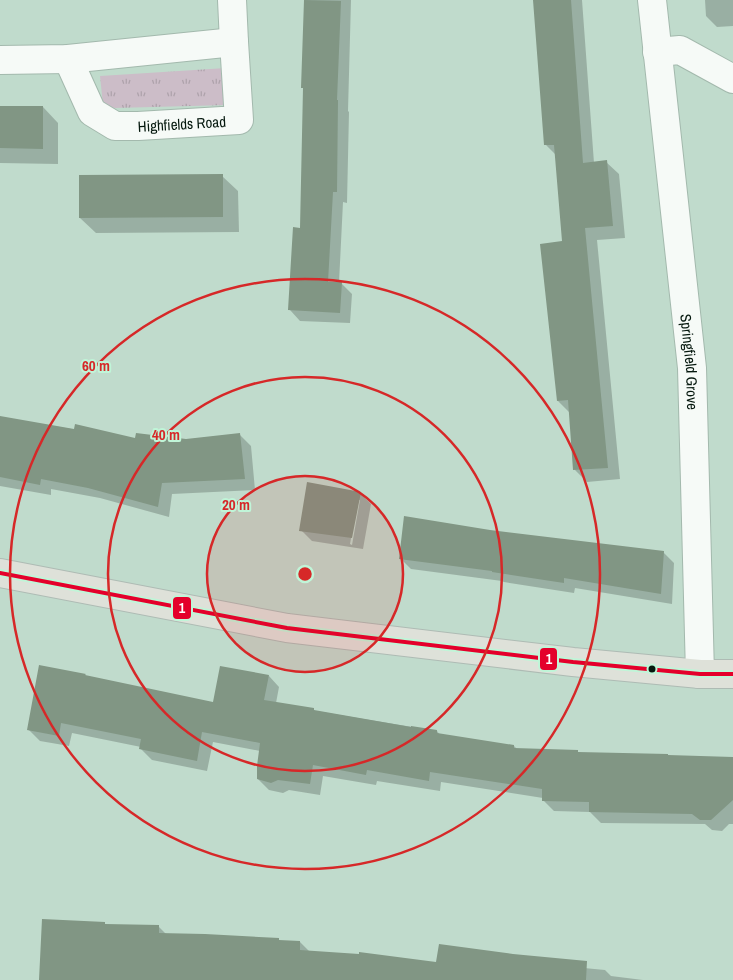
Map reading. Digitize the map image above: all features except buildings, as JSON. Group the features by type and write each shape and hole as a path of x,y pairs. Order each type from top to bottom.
{"main road":[{"path":"0,573 287,628 574,662 700,674 733,674"}],"street":[{"path":"0,60 68,59 234,42 232,0"},
{"name":"Springfield Grove","path":"652,0 692,368 700,674"},
{"name":"Highfields Road","path":"68,59 92,112 115,126 239,120 234,42"},
{"path":"657,52 680,50 733,79"}],"green space":[{"path":"226,68 228,105 115,108 103,105 100,76"}],"transit line":[{"name":"1","path":"0,573 287,628 573,662 700,674 733,674"}]}
